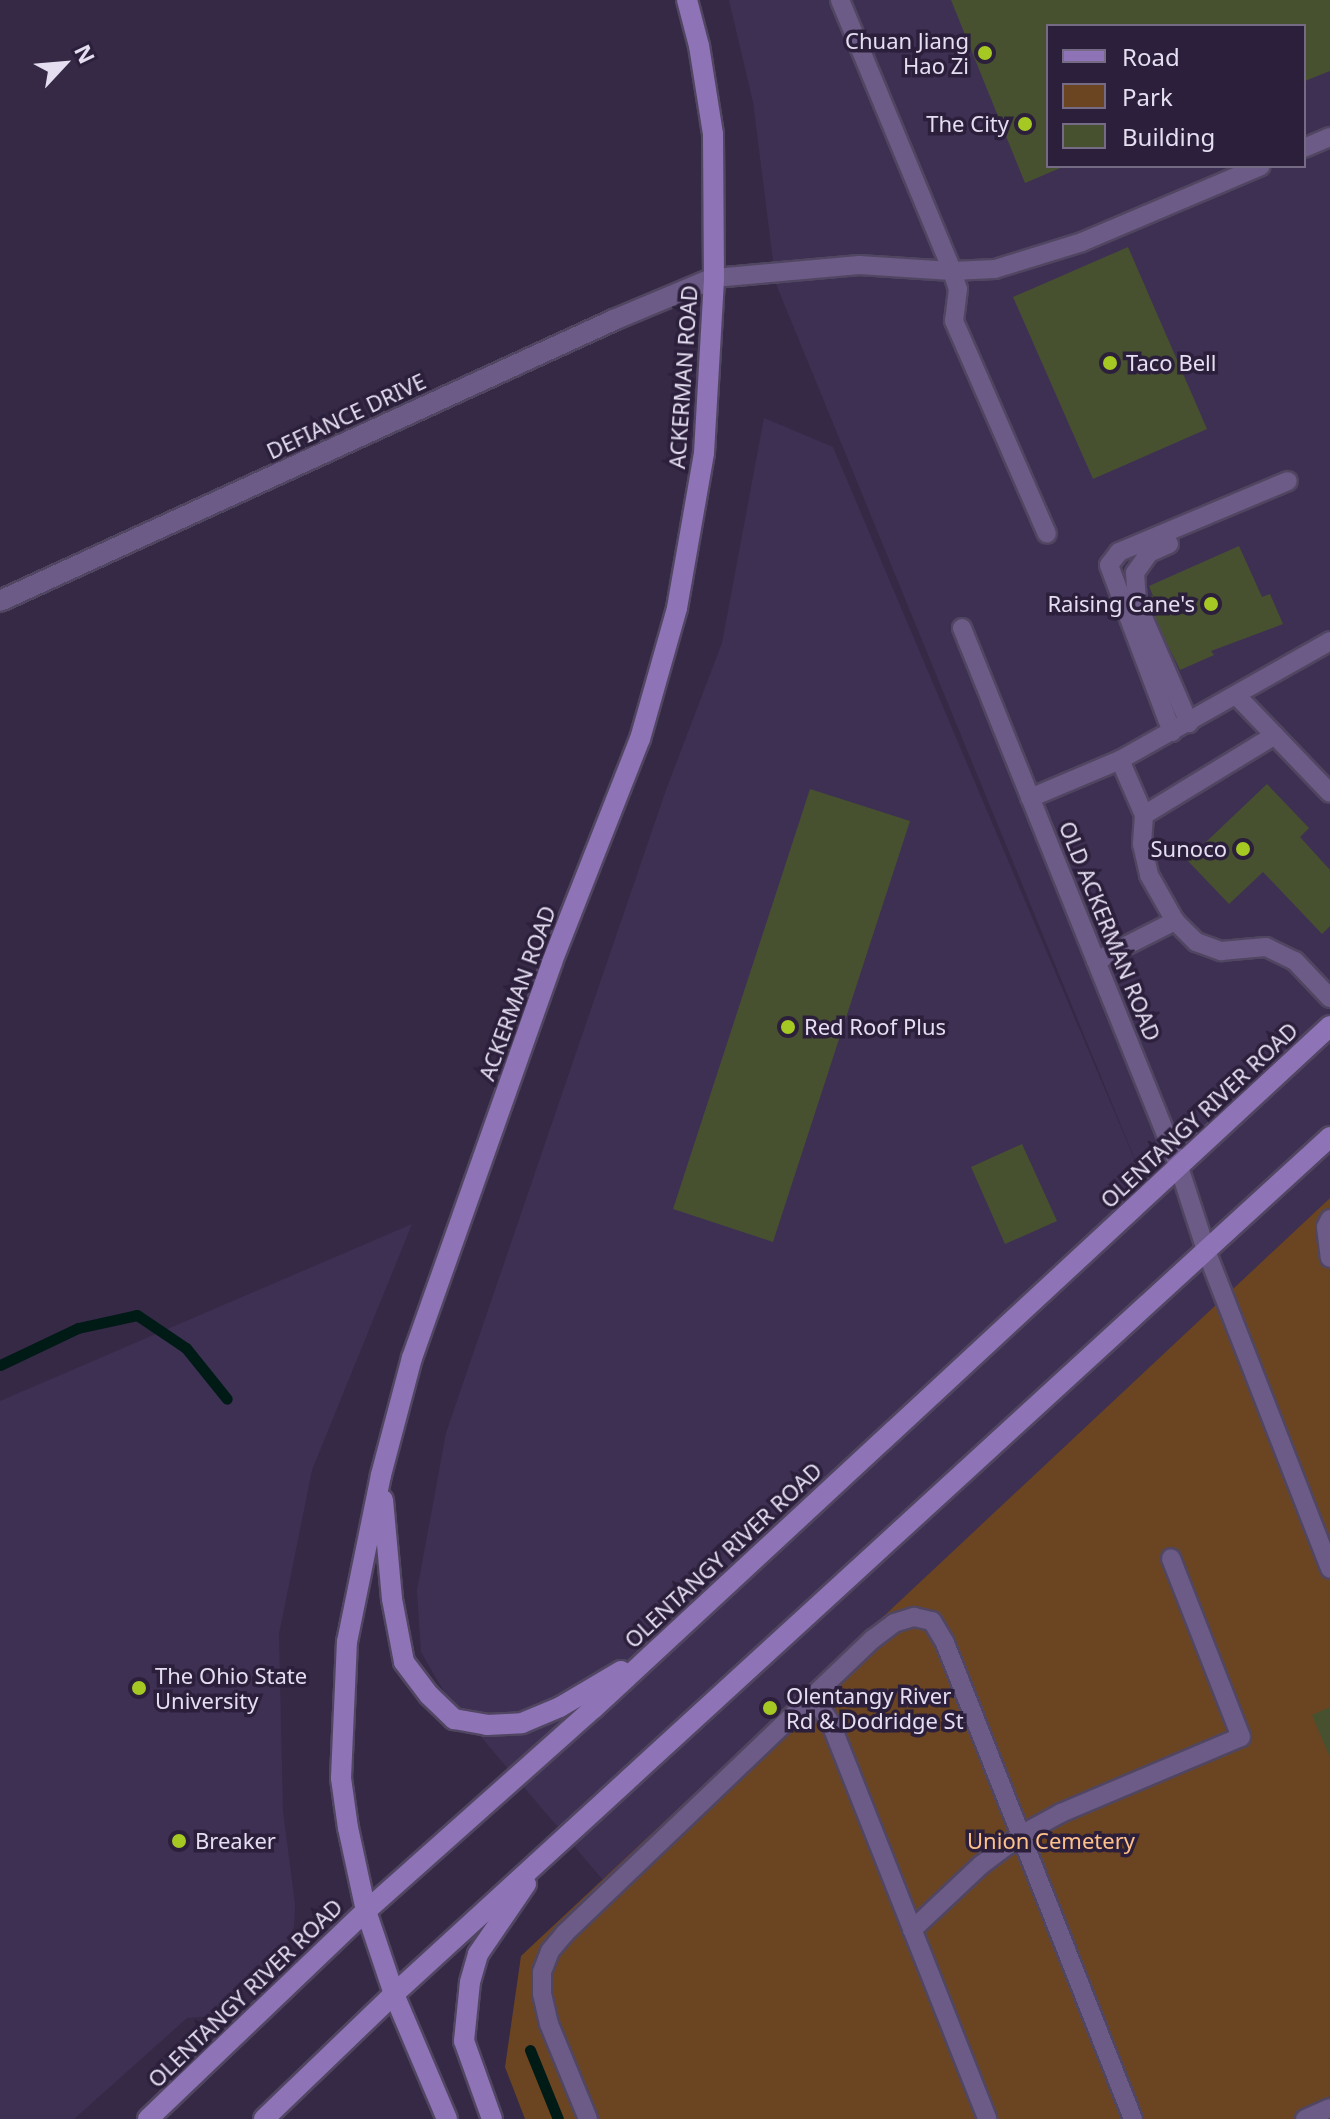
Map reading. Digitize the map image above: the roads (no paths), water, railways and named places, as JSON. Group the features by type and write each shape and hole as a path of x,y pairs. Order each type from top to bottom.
{"main road":[{"name":"ACKERMAN ROAD","path":"447,2119 394,1994 366,1911 341,1778 347,1642 381,1475 412,1358 552,962 640,739 677,608 704,453 714,278 713,134 699,46 687,0"},
{"name":"OLENTANGY RIVER ROAD","path":"148,2119 366,1911 655,1650 1330,1026"},
{"path":"264,2119 394,1994 1207,1253 1330,1137"},
{"path":"381,1475 392,1599 404,1662 429,1695 454,1719 487,1725 522,1723 560,1707 655,1650"},
{"path":"492,2119 464,2041 470,1982 478,1954 542,1859"}],"street":[{"name":"DEFIANCE DRIVE","path":"0,601 616,319 714,278"}],"lane":[{"path":"840,0 952,271 958,289 954,321 1047,534"},
{"path":"1306,147 1330,137"},
{"path":"714,278 859,265 952,271 995,269 1082,242 1256,168"},
{"path":"1172,732 1109,565 1119,552 1290,486 1149,553 1135,573 1137,603 1189,723"},
{"name":"OLD ACKERMAN ROAD","path":"962,628 1179,1167 1207,1253 1330,1569"},
{"path":"1030,798 1120,760 1330,641"},
{"path":"1237,696 1330,793"},
{"path":"1144,815 1275,735"},
{"path":"1120,760 1144,815 1142,844 1149,875 1175,921 1196,942 1221,951 1266,947 1295,961 1330,998"},
{"path":"1096,961 1175,921"},
{"path":"1330,1219 1326,1227 1330,1258"},
{"path":"912,1930 970,1875 1021,1835 1061,1813 1241,1737 1171,1558"},
{"path":"588,2119 549,2024 542,1994 542,1972 550,1951 565,1933 813,1696 894,1623 914,1617 932,1621 945,1643 1133,2119"},
{"path":"813,1696 831,1724 987,2119"},
{"path":"1305,2119 1330,2108"}],"waterway":[{"path":"0,1365 78,1328 137,1315 186,1348 227,1399"},
{"path":"530,2050 558,2119"}],"place":[{"name":"Chuan Jiang Hao Zi","path":"985,53"},
{"name":"The City","path":"1025,124"},
{"name":"Taco Bell","path":"1110,363"},
{"name":"Raising Cane's","path":"1211,604"},
{"name":"Sunoco","path":"1243,849"},
{"name":"Red Roof Plus","path":"788,1027"},
{"name":"The Ohio State University","path":"139,1688"},
{"name":"Olentangy River Rd & Dodridge St","path":"770,1708"},
{"name":"Breaker","path":"179,1841"}],"park label":[{"name":"Union Cemetery","path":"1051,1841"}]}
